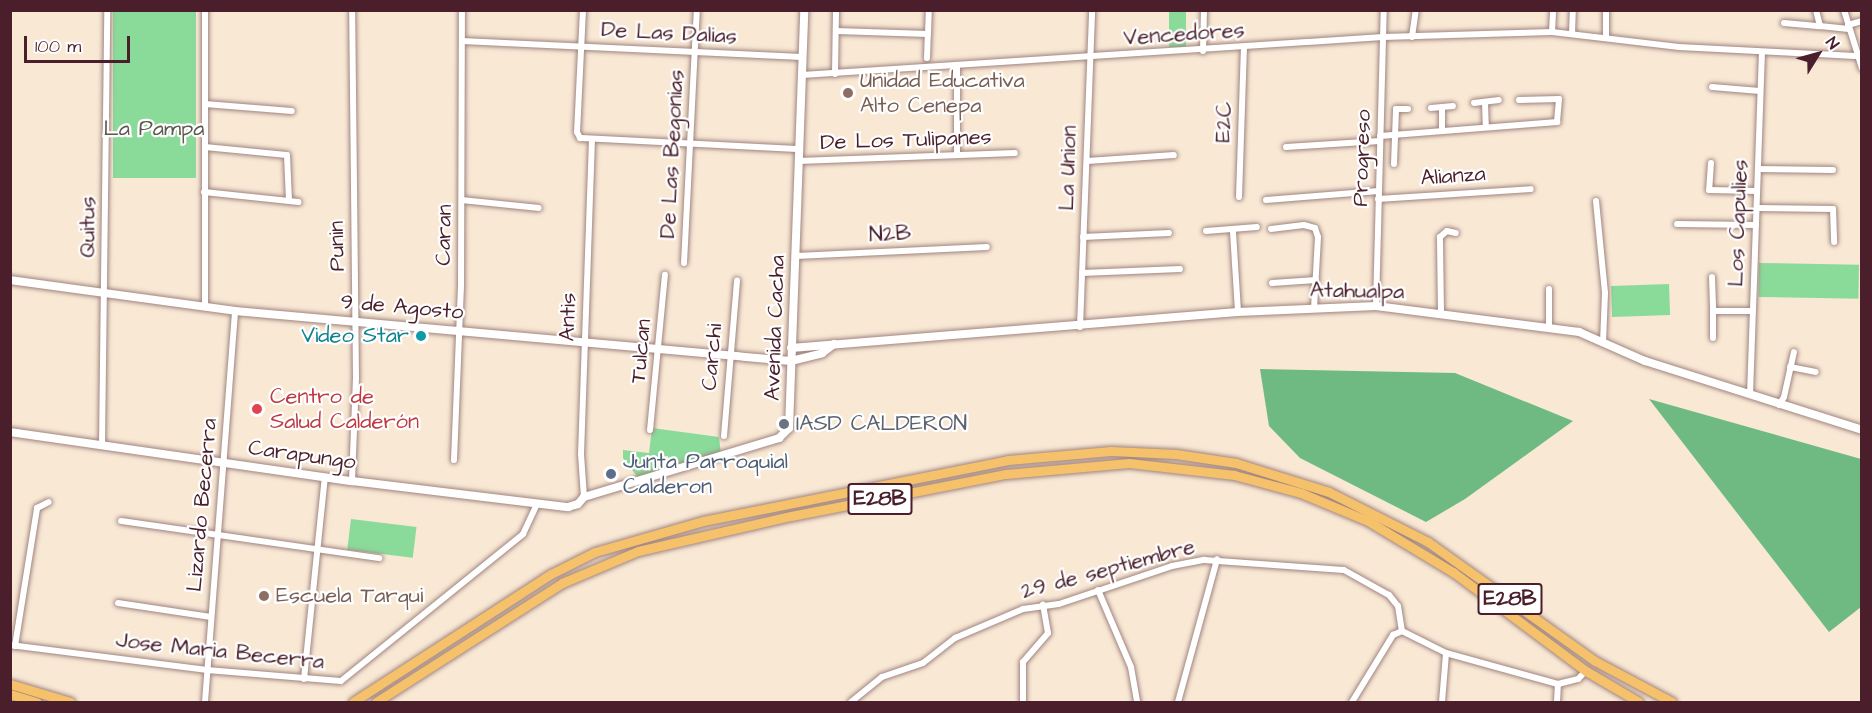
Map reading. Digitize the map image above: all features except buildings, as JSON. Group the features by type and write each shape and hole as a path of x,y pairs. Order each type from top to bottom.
{"highway":[{"name":"E28B","path":"353,702 551,574 595,552 703,521 1008,460 1111,451 1176,454 1236,463 1329,492 1428,542 1595,661 1672,702"},
{"name":"E28B","path":"376,702 562,583 638,551 792,516 1006,474 1120,463 1234,475 1301,494 1368,520 1453,572 1586,671 1639,702"},
{"path":"10,684 70,702"},
{"path":"10,694 37,702"}],"street":[{"name":"Quitus","path":"102,444 106,293 107,10"},
{"path":"205,10 205,307"},
{"name":"Punin","path":"351,481 356,321 352,10"},
{"name":"Caran","path":"454,460 460,331 462,10"},
{"path":"581,47 583,10"},
{"name":"De Las Begonias","path":"684,264 697,10"},
{"name":"Avenida Cacha","path":"584,497 784,435 789,428 804,10"},
{"path":"835,74 836,10"},
{"path":"927,58 929,10"},
{"name":"La Union","path":"1080,327 1092,10"},
{"path":"1203,51 1204,10"},
{"name":"Progreso","path":"1376,306 1384,10"},
{"path":"1412,36 1416,10"},
{"path":"1552,32 1553,10"},
{"path":"1572,34 1573,10"},
{"path":"1606,10 1606,38"},
{"path":"1816,10 1820,26"},
{"path":"1844,10 1855,56 1860,67"},
{"path":"1784,23 1848,27 1862,21"},
{"path":"836,31 928,34"},
{"name":"Vencedores","path":"802,75 1090,59 1412,36 1552,32 1762,52 1855,56"},
{"name":"De Las Dalias","path":"462,41 802,57"},
{"name":"De Los Tulipanes","path":"581,47 577,136 592,139 799,149"},
{"name":"E2C","path":"1239,197 1244,48"},
{"name":"Los Capulies","path":"1750,396 1762,52"},
{"path":"957,66 957,153"},
{"path":"1712,87 1760,91"},
{"path":"1286,147 1395,135 1557,122 1559,99 1519,100"},
{"path":"1474,103 1499,100"},
{"path":"1485,103 1486,127"},
{"path":"205,104 292,111"},
{"path":"1431,108 1453,106"},
{"path":"1442,107 1442,131"},
{"path":"1394,164 1395,109 1408,109"},
{"name":"Antis","path":"584,497 585,341 592,139"},
{"path":"205,147 287,155 289,201"},
{"name":"De Los Tulipanes","path":"798,161 1015,153"},
{"path":"1087,161 1174,155"},
{"path":"1712,163 1710,190 1757,191"},
{"path":"1758,169 1833,170"},
{"name":"Alianza","path":"1378,199 1531,189"},
{"path":"1266,200 1379,191"},
{"path":"204,192 298,202"},
{"path":"462,200 539,208"},
{"path":"1596,201 1605,293 1603,342"},
{"path":"1757,208 1833,209 1834,242"},
{"path":"1677,224 1756,225"},
{"path":"1271,229 1304,225 1315,228 1318,237 1314,308"},
{"path":"1206,231 1233,232 1257,227"},
{"path":"1441,313 1440,237 1447,231 1456,233"},
{"path":"1233,232 1238,312"},
{"path":"1083,237 1169,233"},
{"name":"N2B","path":"796,256 987,247"},
{"path":"1082,273 1180,269"},
{"name":"Tulcan","path":"650,430 661,349 665,275"},
{"path":"1712,277 1713,338"},
{"name":"9 de Agosto","path":"10,280 205,307 791,361"},
{"path":"1272,283 1316,280"},
{"name":"Carchi","path":"724,436 737,281"},
{"path":"1549,289 1549,326"},
{"name":"Atahualpa","path":"791,348 1080,327 1238,312 1376,306 1549,326 1580,332 1645,361 1862,430"},
{"name":"Lizardo Becerra","path":"205,702 235,310"},
{"path":"1713,310 1753,311"},
{"name":"Atahualpa","path":"791,361 822,353 835,344"},
{"path":"1779,405 1794,352"},
{"path":"1790,367 1816,372"},
{"name":"Carapungo","path":"10,432 536,506 574,506 584,497"},
{"path":"304,679 325,477"},
{"path":"13,646 37,508 49,502"},
{"name":"Jose Maria Becerra","path":"13,646 207,670 336,682 349,677 523,534 536,506"},
{"path":"121,521 319,547 379,558"},
{"path":"1178,702 1217,559"},
{"name":"29 de septiembre","path":"851,702 882,677 923,663 955,638 1043,604 1059,604 1172,566 1217,559 1344,570 1389,595 1398,606 1402,631"},
{"path":"1098,590 1131,667 1137,702"},
{"path":"118,603 211,618"},
{"path":"1023,702 1023,662 1048,633 1043,604"},
{"path":"1352,702 1394,635 1402,631 1446,653 1558,684 1578,679 1586,671"},
{"path":"1442,702 1446,653"},
{"path":"1557,702 1558,684"}],"green space":[{"name":"La Pampa","path":"113,11 196,11 196,178 113,178"},
{"path":"1169,11 1186,11 1186,47 1169,47"},
{"path":"1759,263 1859,265 1858,299 1758,297"},
{"path":"1669,284 1670,315 1612,317 1611,286"},
{"path":"1260,369 1455,373 1573,421 1465,499 1426,522 1300,458 1269,426"},
{"path":"1649,399 1861,459 1861,607 1829,632"},
{"path":"652,428 719,437 721,454 639,479 623,458 623,450 649,453"},
{"path":"351,519 417,527 413,558 347,550"}],"place":[{"name":"Unidad Educativa Alto Cenepa","path":"848,93"},
{"name":"Video Star","path":"421,336"},
{"name":"Centro de Salud Calderón","path":"257,409"},
{"name":"IASD CALDERON","path":"784,424"},
{"name":"Junta Parroquial Calderon","path":"611,474"},
{"name":"Escuela Tarqui","path":"264,596"}]}
